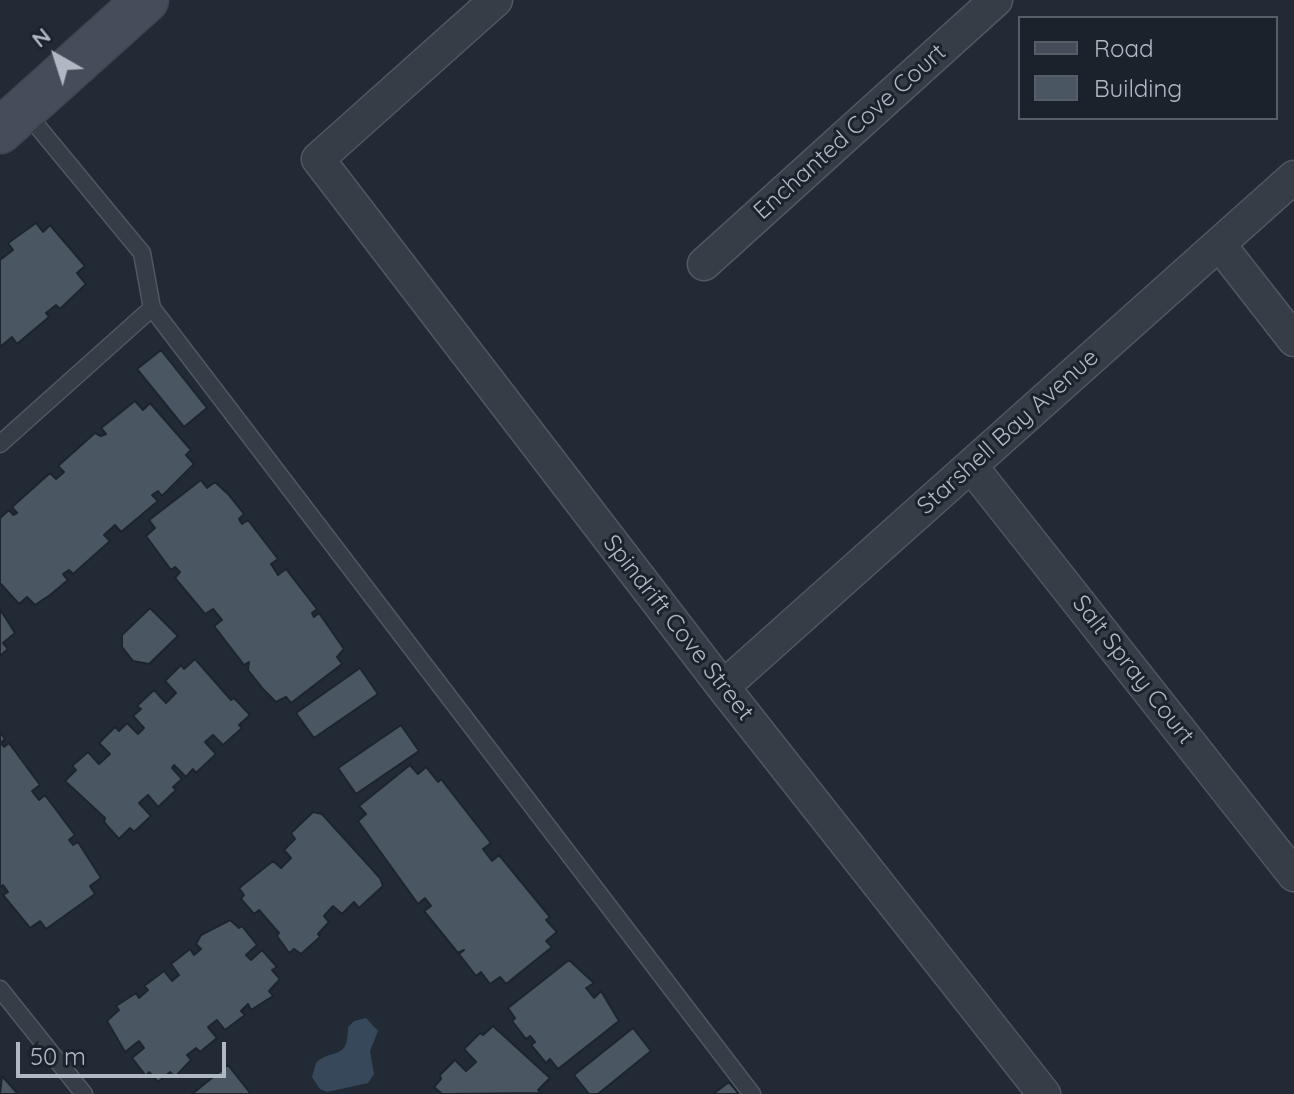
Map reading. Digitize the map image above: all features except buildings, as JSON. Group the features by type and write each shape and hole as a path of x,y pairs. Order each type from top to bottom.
{"main road":[{"path":"12,120 146,0"}],"street":[{"name":"Spindrift Cove Street","path":"496,0 318,159 723,687 1044,1094"},
{"name":"Enchanted Cove Court","path":"704,264 996,0"},
{"name":"Starshell Bay Avenue","path":"723,687 1294,177"},
{"path":"1219,244 1294,340"},
{"name":"Salt Spray Court","path":"971,466 1294,875"}],"lane":[{"path":"12,120 142,253 152,308 752,1094"},
{"path":"0,444 152,308"},
{"path":"0,989 84,1094"}],"water":[{"path":"366,1018 378,1031 370,1051 374,1074 368,1083 327,1092 320,1089 312,1077 316,1063 342,1050 348,1027 354,1021"}]}
